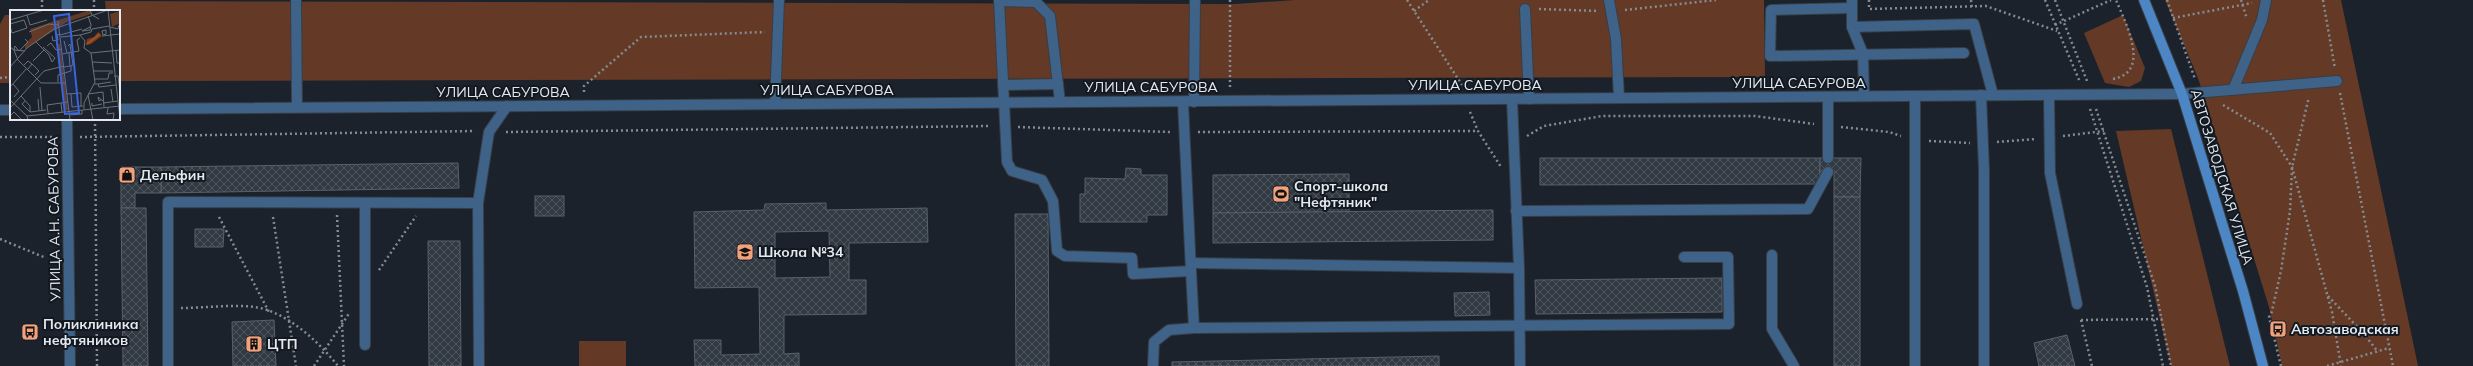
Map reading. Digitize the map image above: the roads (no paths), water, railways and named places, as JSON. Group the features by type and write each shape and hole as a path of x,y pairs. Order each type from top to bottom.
{"main road":[{"name":"АВТОЗАВОДСКАЯ УЛИЦА","path":"2144,0 2182,94 2243,291 2263,366"}],"street":[{"path":"296,0 297,107"},
{"path":"775,104 779,0"},
{"path":"1194,102 1195,0"},
{"path":"1609,0 1616,39 1619,98"},
{"path":"1060,102 1050,16 1036,2 999,1 1007,162 1012,171 1042,180 1053,201 1057,251 1065,256 1132,258 1133,274 1191,267 1519,268"},
{"path":"2233,90 2262,20 2261,1"},
{"path":"1864,96 1863,54 1852,27 1852,4 1771,10 1770,56 1863,54 1964,53"},
{"path":"1525,9 1529,99"},
{"path":"1852,27 1974,24 1993,95"},
{"name":"УЛИЦА САБУРОВА","path":"120,109 1828,96 2089,96 2182,94 2337,82"},
{"path":"1003,85 1058,84"},
{"path":"1981,95 1983,143 1984,366"},
{"path":"2049,95 2050,173 2076,304"},
{"path":"1828,96 1828,158"},
{"path":"1915,96 1915,366"},
{"path":"1512,99 1519,268 1520,366"},
{"path":"1183,102 1194,328"},
{"path":"479,366 478,203 489,132 507,106"},
{"name":"УЛИЦА А.Н. САБУРОВА","path":"67,120 70,366"},
{"path":"1516,211 1808,209 1828,172"},
{"path":"168,366 168,202 478,203"},
{"path":"365,345 366,202"},
{"path":"1772,255 1772,329 1794,366"},
{"path":"1153,366 1154,342 1169,330 1194,328 1520,327 1729,324 1728,257 1684,257"}],"place":[{"name":"Дельфин","path":"127,175"},
{"name":"Спорт-школа \"Нефтяник\"","path":"1281,194"},
{"name":"Школа №34","path":"745,252"},
{"name":"Автозаводская","path":"2278,329"},
{"name":"Поликлиника нефтяников","path":"30,332"},
{"name":"ЦТП","path":"254,344"}]}
